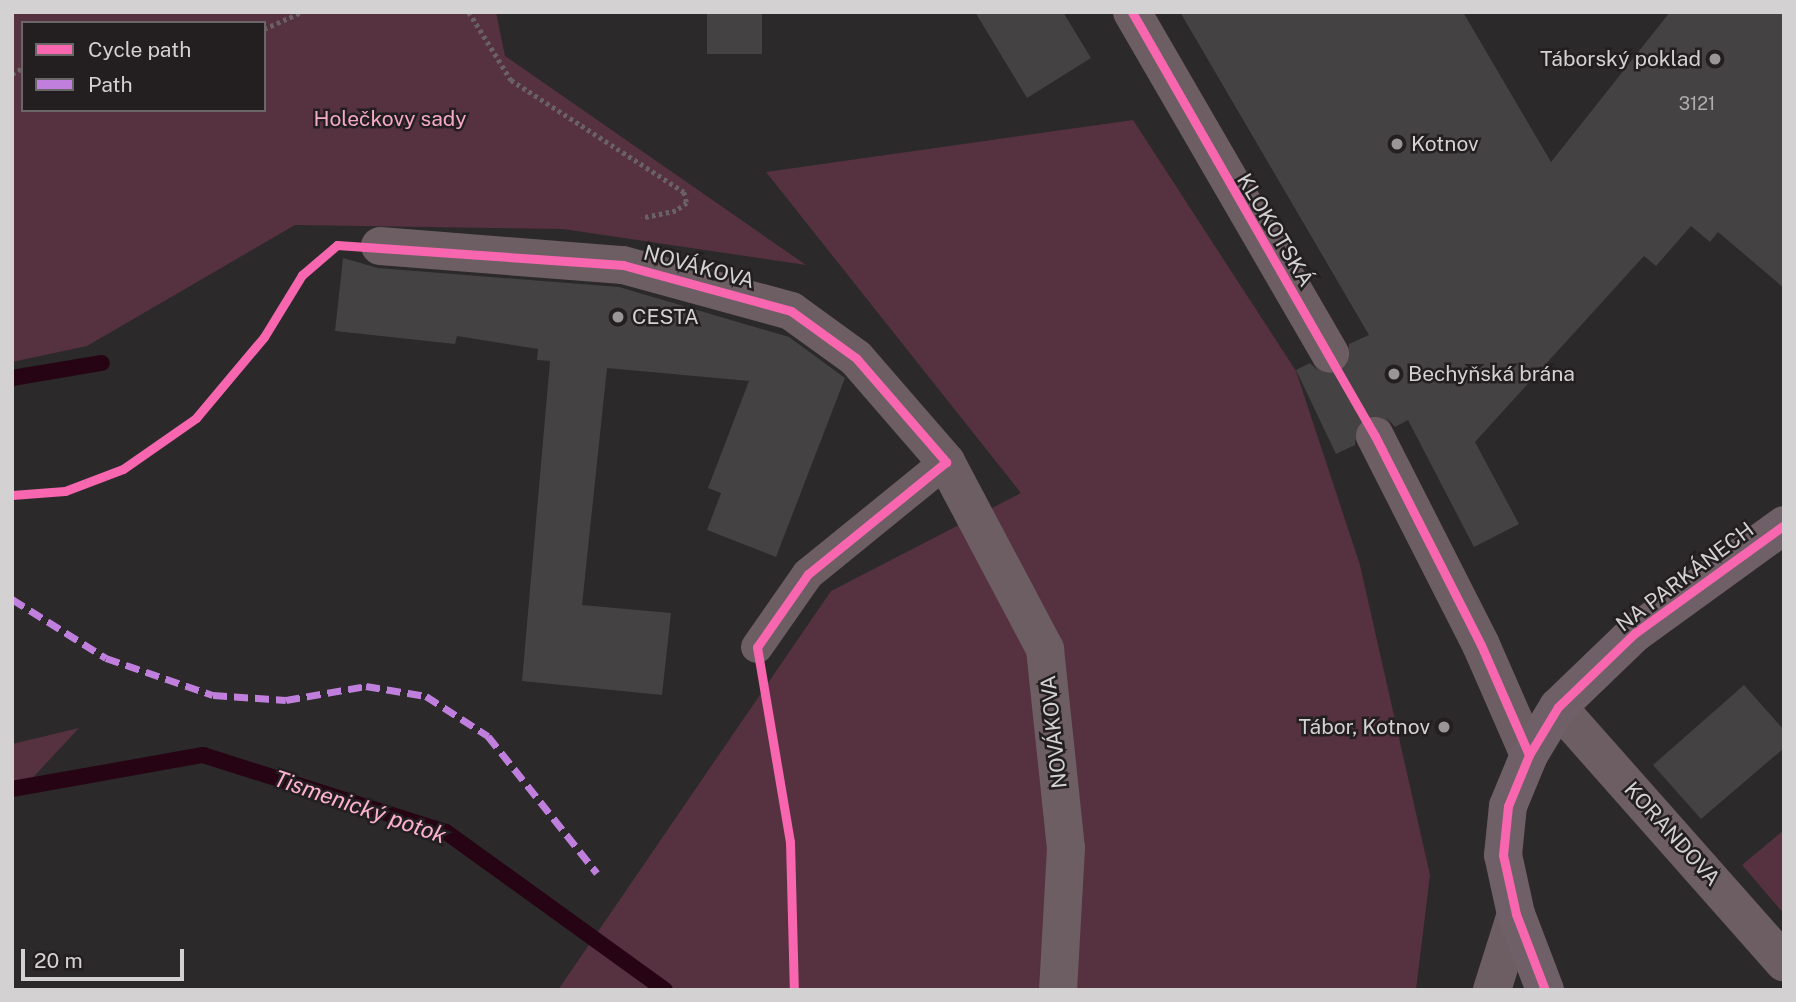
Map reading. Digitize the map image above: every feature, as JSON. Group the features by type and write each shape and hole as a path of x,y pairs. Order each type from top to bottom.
{"main road":[{"name":"NA PARKÁNECH","path":"1545,990 1516,914 1503,831 1529,755 1558,707 1636,633 1784,525"}],"street":[{"name":"KLOKOTSKÁ","path":"1132,12 1330,354"},
{"name":"NOVÁKOVA","path":"380,246 623,265 791,312 856,358 946,462 1045,649 1066,848 1058,990"},
{"path":"1375,436 1481,645 1529,755"},
{"name":"KORANDOVA","path":"1558,707 1784,962"},
{"path":"1492,990 1516,914"}],"lane":[{"path":"757,647 808,574 946,462"}],"path":[{"path":"266,28 302,12"},
{"path":"469,12 511,80 684,192 687,202 676,211 632,220"}],"green space":[{"name":"Holečkovy sady","path":"12,12 496,12 505,56 806,265 563,229 295,225 87,346 12,362"},
{"path":"1133,120 1296,371 1360,565 1430,875 1416,990 558,990 831,591 1021,493 766,172"},
{"path":"79,728 12,800 12,744"},
{"path":"1784,830 1784,914 1742,865"}],"building":[{"path":"707,12 762,12 762,54 707,54"},
{"path":"975,12 1063,12 1091,58 1027,98"},
{"path":"1180,12 1463,12 1551,162 1670,12 1784,12 1784,288 1718,232 1710,242 1691,226 1656,266 1644,256 1475,442 1519,524 1474,547 1408,420 1395,427 1386,417 1366,416 1356,425 1355,445 1336,454 1296,370 1310,363 1320,373 1340,373 1349,364 1349,344 1369,335"},
{"path":"343,258 378,268 619,287 789,337 845,378 776,557 707,530 721,493 708,488 749,381 607,368 582,605 671,613 662,695 522,681 550,361 537,360 538,349 457,336 455,344 335,331"},
{"path":"1744,685 1784,730 1784,748 1701,819 1653,765"}],"waterway":[{"path":"12,378 102,363"},
{"name":"Tismenický potok","path":"12,789 203,755 446,832 665,990"}],"tunnel":[{"path":"1330,354 1375,436"}],"marked path":[{"path":"12,599 106,658 213,695 286,700 366,686 426,696 488,736 597,873"}],"cycle path":[{"path":"1132,12 1375,436 1481,645 1529,755"},
{"path":"12,495 65,491 123,469 196,418 264,337 302,275 337,245 623,265 791,311 856,358 946,462 808,574 757,647 790,842 794,990"},
{"path":"1545,990 1516,914 1503,855 1508,806 1529,755 1558,707 1635,633 1784,525"}],"place":[{"name":"Táborský poklad","path":"1715,59"},
{"name":"Kotnov","path":"1397,144"},
{"name":"CESTA","path":"618,317"},
{"name":"Bechyňská brána","path":"1394,374"},
{"name":"Tábor, Kotnov","path":"1444,727"}]}
